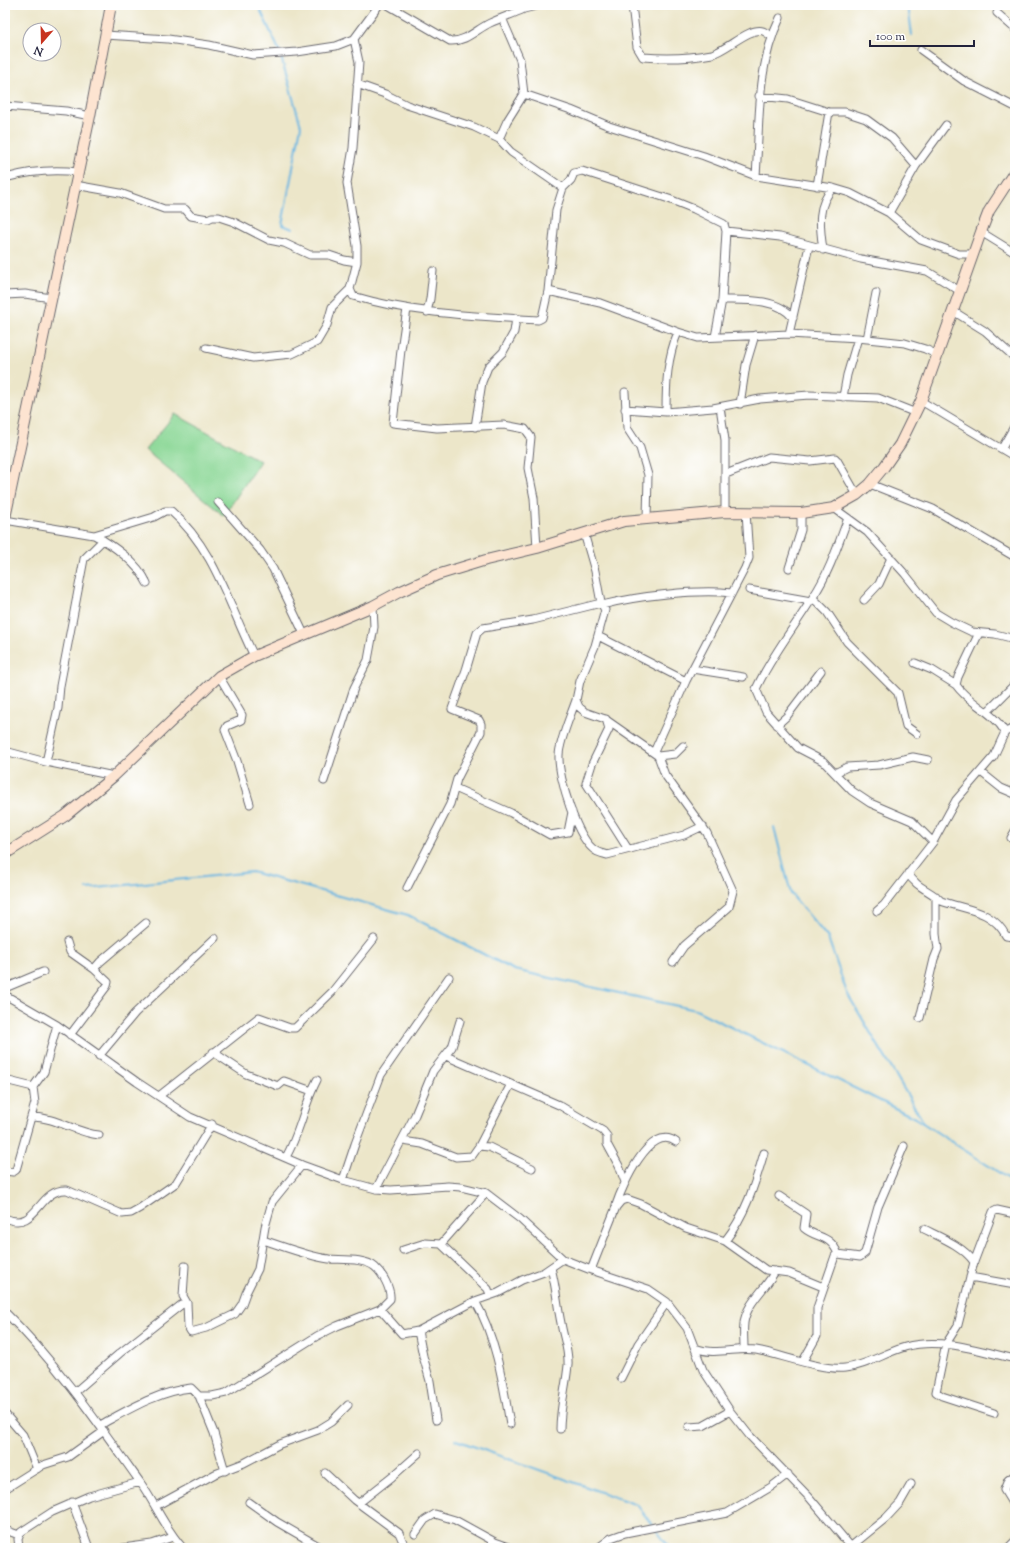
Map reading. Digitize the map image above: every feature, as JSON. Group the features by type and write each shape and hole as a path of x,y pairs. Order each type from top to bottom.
{"street":[{"path":"111,5 90,116 5,519 94,535 103,540 143,574 147,583"},
{"path":"105,35 168,39 209,45 253,55 313,50 336,46 354,39 379,5"},
{"path":"388,5 450,41 465,38 489,23 524,9 540,5"},
{"path":"514,5 524,9"},
{"path":"632,5 636,47 644,57 690,56 714,53 753,33 763,31 771,36"},
{"path":"997,13 1015,29"},
{"path":"499,139 507,121 524,94 520,60 502,18"},
{"path":"756,176 759,139 757,128 759,96 771,36 780,18"},
{"path":"206,348 253,358 292,354 317,342 327,325 332,307 350,289 357,262 357,246 347,183 353,148 359,62 354,39"},
{"path":"921,50 964,81 1015,107"},
{"path":"357,84 384,94 407,105 474,127 499,139 511,152 563,188"},
{"path":"524,94 571,110 603,124 704,156 756,176 833,188 869,201 889,213 921,240 960,254 973,254"},
{"path":"759,96 788,99 829,112 845,112 866,119 892,138 916,166"},
{"path":"5,106 66,110 90,116"},
{"path":"817,186 829,112"},
{"path":"889,213 916,166 946,125"},
{"path":"5,178 35,171 58,169 78,172"},
{"path":"350,289 353,296 407,309 454,315 538,320 542,318 548,291 556,210 563,188 571,180 574,173 582,171 694,209 724,224 726,231 722,300 715,337"},
{"path":"5,854 65,816 114,776 219,676 254,656 373,606 399,592 437,575 486,560 537,548 624,522 725,512 801,513 834,508 857,495 870,484 900,444 916,413 938,356 989,211 1015,171"},
{"path":"75,185 120,193 164,209 185,209 191,216 208,219 212,217 219,217 249,228 269,240 284,243 310,255 329,254 344,260 357,262"},
{"path":"823,250 821,209 826,196 833,188"},
{"path":"726,231 780,237 823,250 861,259 927,271 960,291"},
{"path":"981,232 1015,253"},
{"path":"789,334 809,246"},
{"path":"427,312 430,300 433,271"},
{"path":"548,291 600,303 698,338 789,334 858,338 905,343 925,349 938,356"},
{"path":"866,339 876,292"},
{"path":"5,295 25,294 51,298"},
{"path":"722,300 746,300 781,307 793,318"},
{"path":"407,309 393,423 437,428 504,426 525,429 530,435 531,444 528,468 534,498 537,548"},
{"path":"953,311 985,331 1015,358"},
{"path":"474,427 482,382 488,368 503,352 514,332 516,318"},
{"path":"666,412 668,367 671,347 678,332"},
{"path":"740,404 746,365 754,335"},
{"path":"843,397 847,375 858,338"},
{"path":"625,392 627,428 640,448 648,475 647,519"},
{"path":"625,409 666,412 720,407 760,399 809,394 878,398 916,413"},
{"path":"921,402 1002,448 1015,457"},
{"path":"720,407 725,440 725,512"},
{"path":"1002,448 1015,425"},
{"path":"726,474 752,464 761,458 769,457 810,461 835,458 857,495"},
{"path":"870,484 932,509 1015,556"},
{"path":"218,502 260,550 273,569 304,634"},
{"path":"834,508 867,532 891,558 936,613 972,632 1015,639"},
{"path":"94,535 154,517 164,511 171,511 206,550 220,577 254,656"},
{"path":"656,754 686,681 749,558 746,512"},
{"path":"789,568 801,530 801,513"},
{"path":"848,518 830,563 812,600 768,664 756,688 766,712 798,748 823,761 852,791 870,803 912,821 933,842"},
{"path":"584,533 595,571 602,604 605,610 598,636 580,681 576,700 559,755 561,781 572,812 582,834 595,851 607,855 684,835 703,826"},
{"path":"46,762 58,708 60,686 84,559 103,540"},
{"path":"864,600 879,584 891,558"},
{"path":"749,590 812,600 826,612 847,642 898,693 906,726 917,734"},
{"path":"407,888 450,804 460,770 481,732 481,724 479,720 452,709 477,633 483,628 492,625 511,624 533,620 602,604 676,594 715,591 732,593"},
{"path":"324,781 354,688 368,660 374,627 373,606"},
{"path":"956,686 958,677 979,633"},
{"path":"598,636 686,681"},
{"path":"915,663 932,670 956,686 962,694 1000,723 1005,732"},
{"path":"692,669 743,677"},
{"path":"777,725 787,716 822,671"},
{"path":"219,676 242,715 241,720 228,726 225,730 237,761 250,804"},
{"path":"986,712 1015,684"},
{"path":"576,700 579,707 585,712 606,718 656,754 665,775 703,826 722,862 733,891 729,907 684,946 673,962"},
{"path":"606,718 609,728 592,764 586,783 628,850"},
{"path":"877,911 884,905 933,842 956,800 981,772 999,748 1005,732 1015,728"},
{"path":"656,754 675,754 683,746"},
{"path":"5,751 46,762 114,776"},
{"path":"835,773 847,767 879,765 913,757 928,760"},
{"path":"981,772 1000,788 1015,794"},
{"path":"455,788 510,813 550,835 568,832 572,812"},
{"path":"1011,838 1015,831"},
{"path":"908,873 916,885 936,896 941,901 962,906 991,917 1001,927 1006,936 1015,937"},
{"path":"920,1018 934,959 938,949 936,934 936,896"},
{"path":"94,969 100,962 146,923"},
{"path":"99,1056 135,1014 215,938"},
{"path":"159,1096 213,1052 260,1017 290,1028 295,1028 332,992 374,939"},
{"path":"67,942 70,952 94,969 108,982 107,986 70,1035"},
{"path":"5,988 43,972"},
{"path":"343,1180 360,1130 382,1075 449,977"},
{"path":"5,995 57,1025 99,1056 190,1116 212,1124 302,1164 343,1180 376,1189 391,1190 448,1186 461,1187 486,1193 520,1219 563,1259 648,1289 667,1302 687,1328 703,1370 730,1411 749,1435 788,1474 850,1548 886,1518 900,1503 911,1484"},
{"path":"376,1189 403,1140 423,1099 433,1071 437,1064 446,1056 452,1047 460,1021"},
{"path":"5,1171 13,1172 16,1170 35,1103 33,1087 44,1072 57,1025"},
{"path":"213,1052 246,1074 278,1086 284,1081 312,1091"},
{"path":"446,1056 559,1105 603,1131 607,1136 607,1144 619,1166 625,1182"},
{"path":"5,1080 33,1087"},
{"path":"286,1157 300,1129 317,1080"},
{"path":"403,1140 422,1144 456,1157 472,1156 479,1146 511,1084"},
{"path":"32,1117 42,1117 89,1134 99,1135"},
{"path":"5,1218 13,1222 26,1220 41,1204 60,1190 67,1190 122,1214 131,1213 176,1183 212,1124"},
{"path":"591,1270 631,1169 644,1152 665,1138 672,1139 676,1142"},
{"path":"479,1146 489,1148 532,1168"},
{"path":"838,1254 860,1257 865,1253 878,1207 904,1146"},
{"path":"725,1241 737,1223 751,1192 764,1153"},
{"path":"185,1266 183,1296 187,1303 188,1327 191,1332 206,1328 235,1314 242,1304 258,1269 265,1227 272,1202 302,1164"},
{"path":"441,1244 486,1193"},
{"path":"779,1196 806,1214 804,1228 830,1240 835,1246 838,1254"},
{"path":"616,1207 621,1201 627,1199 641,1204 686,1228 725,1241 766,1270 795,1275 823,1287"},
{"path":"994,1413 942,1396 936,1392 946,1344 958,1325 974,1262 993,1212 997,1210 1015,1214"},
{"path":"924,1229 966,1253 974,1262"},
{"path":"199,1396 212,1396 226,1393 317,1336 337,1326 380,1309 390,1299 391,1292 375,1266 367,1262 304,1254 264,1240"},
{"path":"403,1250 425,1243 441,1244 488,1289 490,1295"},
{"path":"803,1361 817,1336 817,1308 835,1256 838,1254"},
{"path":"380,1309 402,1334 418,1331 475,1300 498,1293 551,1268 563,1259"},
{"path":"551,1268 557,1291 561,1325 566,1340 568,1364 560,1411 560,1429"},
{"path":"744,1348 744,1322 748,1310 770,1281 775,1271"},
{"path":"970,1277 1015,1285"},
{"path":"475,1300 484,1317 492,1344 510,1424"},
{"path":"621,1378 638,1344 667,1302"},
{"path":"75,1392 144,1333 181,1305 187,1303"},
{"path":"5,1312 26,1332 100,1425 156,1506 173,1537 183,1548"},
{"path":"418,1331 422,1356 430,1381 436,1420"},
{"path":"695,1348 704,1352 744,1348 769,1352 833,1368 844,1369 856,1366 905,1347 946,1344 1015,1359"},
{"path":"100,1425 136,1406 181,1389 191,1388 199,1396 214,1433 225,1471"},
{"path":"156,1506 280,1444 318,1430 331,1422 348,1405"},
{"path":"689,1427 702,1426 730,1411"},
{"path":"5,1414 23,1435 37,1469"},
{"path":"5,1489 43,1465 68,1457 104,1432"},
{"path":"359,1503 392,1477 419,1452"},
{"path":"326,1473 334,1483 400,1533 403,1542 402,1548"},
{"path":"598,1548 612,1538 625,1533 727,1513 771,1488 788,1474"},
{"path":"1015,1475 1008,1480 1004,1490 1015,1508"},
{"path":"19,1535 52,1512 72,1502 140,1482"},
{"path":"72,1502 89,1548"},
{"path":"249,1502 277,1522 322,1548"},
{"path":"415,1534 426,1520 435,1514 455,1520 495,1542 512,1548"},
{"path":"5,1530 19,1535"},
{"path":"19,1535 20,1548"},
{"path":"123,1548 152,1544 173,1537"},
{"path":"1008,1548 1015,1541"}],"green space":[{"path":"175,414 260,461 224,516 145,450"}],"waterway":[{"path":"258,5 279,50 301,126 282,225 293,229"},
{"path":"908,5 912,35"},
{"path":"774,827 791,894 828,938 847,993 924,1123"},
{"path":"87,889 252,872 408,915 514,970 696,1010 915,1118 1015,1183"},
{"path":"456,1440 637,1505 653,1526"},
{"path":"656,1530 670,1548"}]}
